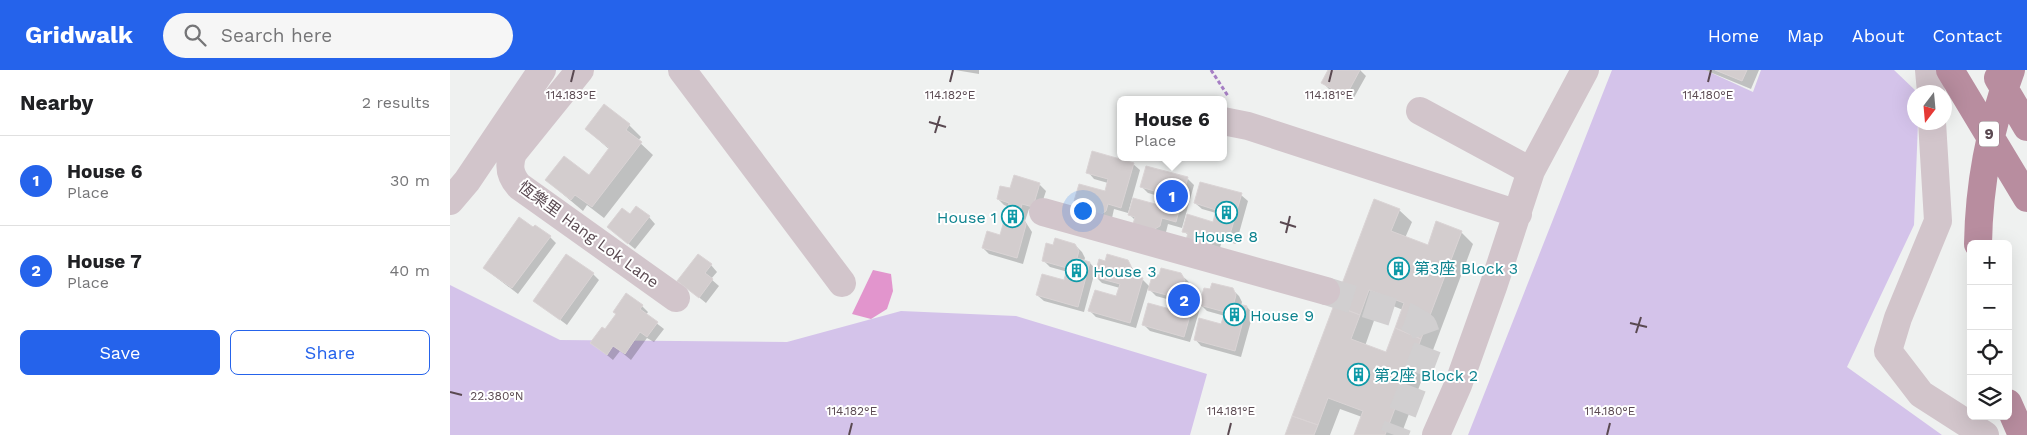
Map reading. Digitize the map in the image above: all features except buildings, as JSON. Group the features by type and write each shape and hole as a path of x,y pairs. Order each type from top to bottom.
{"highway":[{"name":"9","path":"1950,70 2027,198"},
{"name":"9","path":"1993,70 2027,127"},
{"path":"1978,240 1979,213 1986,157 1992,127 2012,70"},
{"path":"2012,412 2022,435"}],"street":[{"path":"450,201 467,181 542,70"},
{"name":"恆樂里 Hang Lok Lane","path":"580,70 513,153 511,174 519,186 676,298"},
{"path":"682,70 842,283"},
{"path":"1436,435 1458,385 1518,214 1530,172 1585,70"},
{"path":"1929,70 1930,85"},
{"path":"1420,111 1530,172"},
{"path":"1227,122 1248,126 1518,214"},
{"path":"1932,130 1938,221 1898,318 1888,351 1921,394 1985,435"},
{"path":"1043,212 1326,291"}],"shaded area":[{"path":"1612,70 1705,70 1753,92 1761,70 1894,70 1910,85 1907,85 1907,130 1918,130 1914,225 1847,367 1942,435 1468,435"},
{"path":"873,270 891,274 893,291 887,309 871,319 852,314"},
{"path":"450,285 560,340 787,342 901,311 1016,316 1207,374 1190,435 450,435"}],"tunnel":[{"path":"1326,291 1408,317 1423,326 1429,343 1394,435"}],"place":[{"name":"House 6","path":"1172,196"},
{"name":"House 8","path":"1226,212"},
{"name":"House 1","path":"1013,217"},
{"name":"第3座 Block 3","path":"1398,268"},
{"name":"House 3","path":"1077,271"},
{"name":"House 7","path":"1184,300"},
{"name":"House 9","path":"1234,315"},
{"name":"第2座 Block 2","path":"1358,375"}]}
